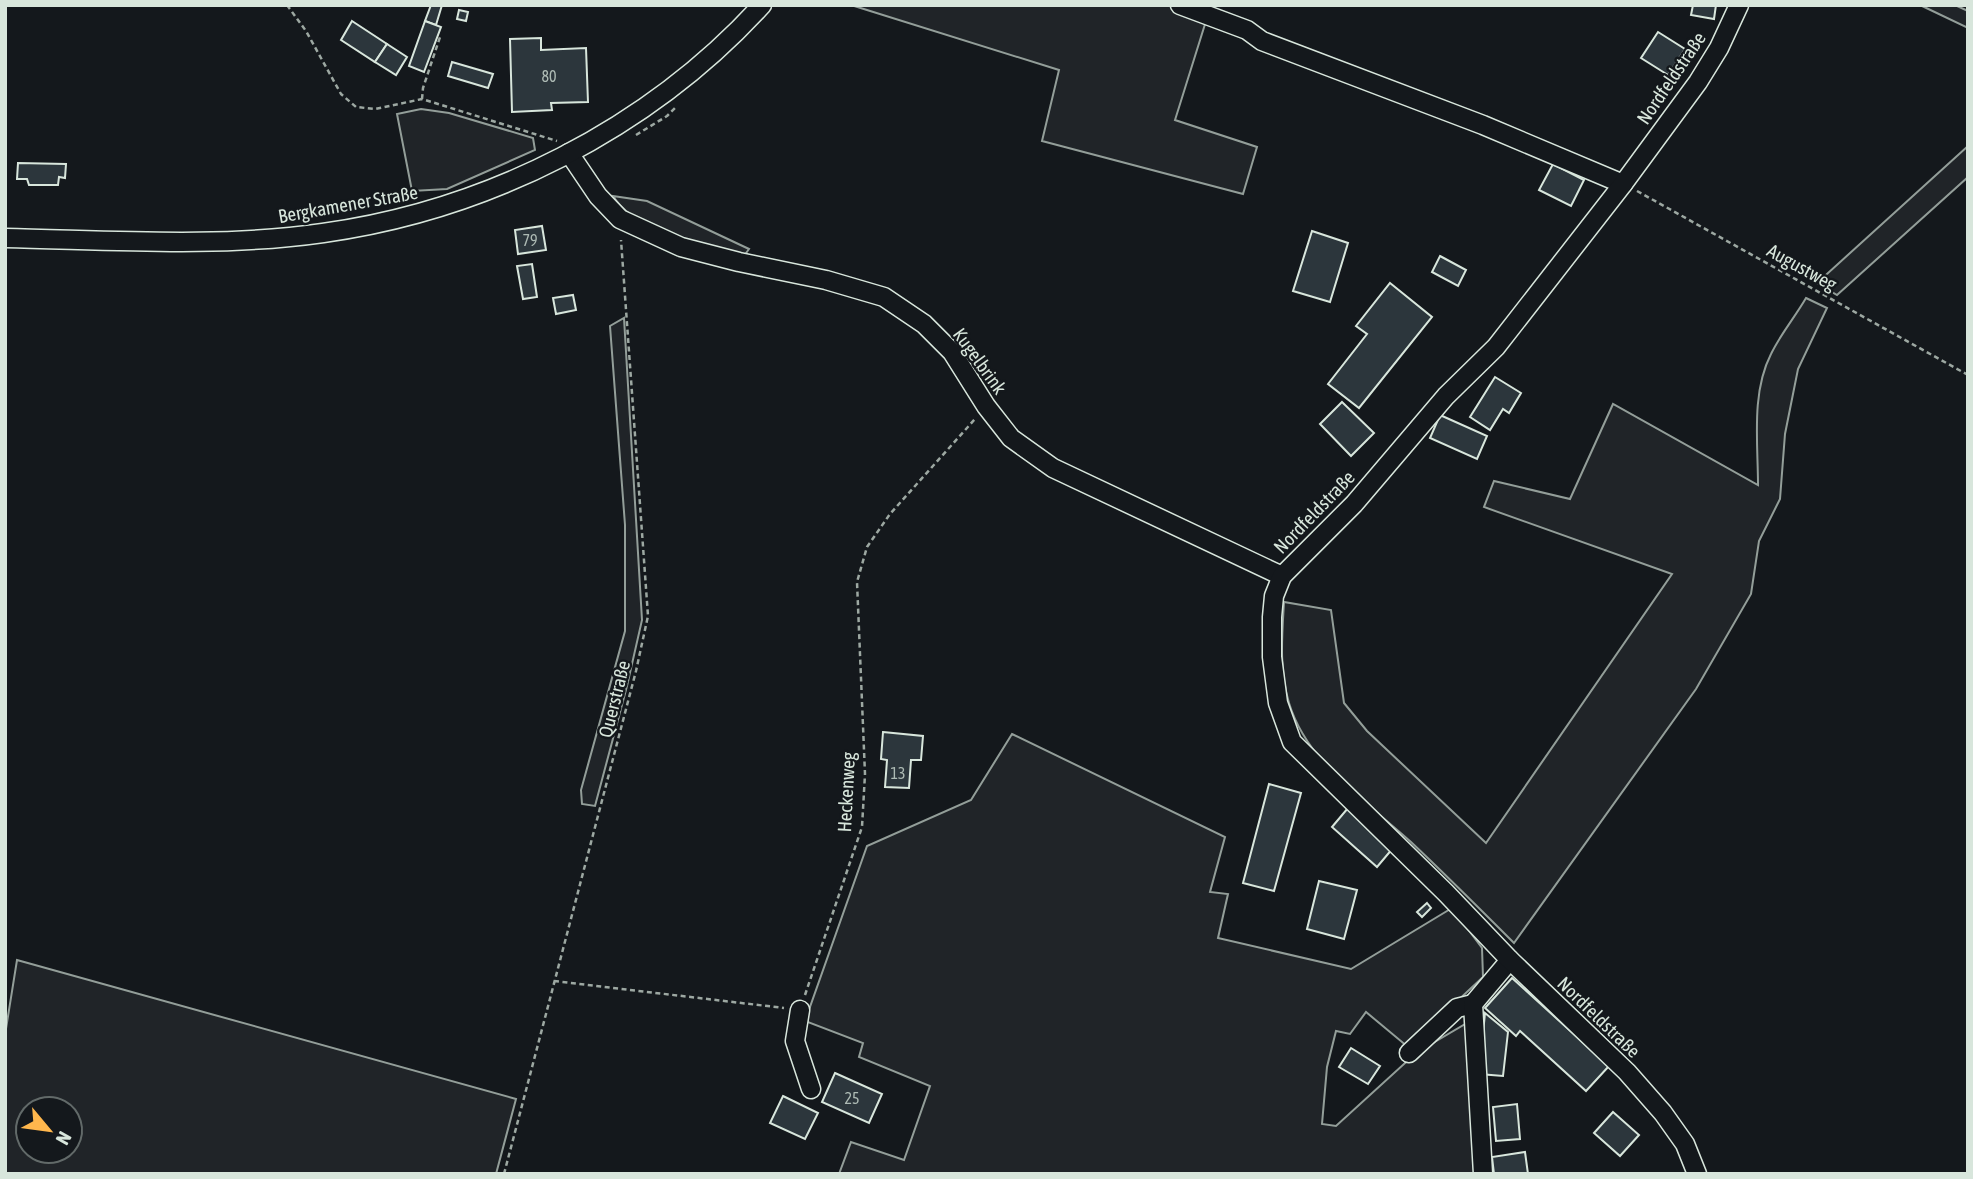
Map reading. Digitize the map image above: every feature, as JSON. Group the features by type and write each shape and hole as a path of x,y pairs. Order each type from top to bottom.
{"street":[{"name":"Bergkamener Straße","path":"5,238 190,241 277,238 322,234 399,219 454,203 496,188 604,133 669,89 720,46 762,5"},
{"path":"1180,5 1247,30 1262,41 1483,125 1623,184"},
{"name":"Nordfeldstraße","path":"1698,1174 1685,1144 1627,1072 1510,960 1446,893 1292,742 1278,703 1272,657 1274,596 1282,576 1354,504 1446,396 1496,347 1623,184 1698,82 1719,48 1739,5"},
{"name":"Kugelbrink","path":"569,153 598,196 620,219 681,247 884,297 924,324 951,352 986,406 1012,438 1052,468 1282,576"},
{"path":"1409,1054 1457,1008 1473,1004 1510,960"},
{"path":"1473,1004 1483,1174"},
{"path":"800,1010 795,1041 811,1089"}],"path":[{"path":"287,5 306,31 341,94 356,107 375,108 422,99 438,102 561,142 569,153"},
{"path":"422,99 441,34"},
{"path":"628,140 667,116 683,100"},
{"name":"Augustweg","path":"1623,184 1968,375"},
{"name":"Querstraße","path":"504,1174 636,671 648,615 620,219"},
{"name":"Heckenweg","path":"800,1010 862,827 864,774 857,582 867,547 890,514 986,406"},
{"path":"553,981 800,1010"}],"shaded area":[{"path":"851,5 1211,5 1175,120 1257,147 1243,194 1042,141 1059,70"},
{"path":"1920,5 1955,5 1968,11 1968,28"},
{"path":"421,109 449,113 533,138 535,150 447,189 412,191 397,114"},
{"path":"1968,146 1968,177 1837,295 1817,283"},
{"path":"613,196 647,201 749,249 744,256 654,229 624,209"},
{"path":"1806,298 1827,308 1798,369 1785,434 1780,499 1759,541 1751,594 1696,689 1514,943 1411,842 1340,780 1309,744 1298,725 1286,691 1282,653 1284,602 1331,610 1344,703 1367,731 1486,843 1672,574 1484,507 1494,481 1570,499 1613,404 1758,485 1757,418 1765,369 1775,347"},
{"path":"624,318 642,620 595,806 582,804 581,790 625,631 625,525 610,326"},
{"path":"1012,734 1225,837 1210,892 1228,894 1218,938 1351,969 1452,908 1482,948 1483,977 1408,1047 1366,1012 1350,1034 1336,1031 1327,1067 1322,1124 1336,1126 1416,1053 1467,1023 1477,1174 839,1174 851,1142 904,1160 930,1086 859,1057 863,1043 805,1021 867,846 971,800"},
{"path":"17,960 516,1099 496,1174 5,1174 5,1035"}],"building":[{"path":"431,5 442,5 436,25 425,21"},
{"path":"1693,5 1716,5 1714,19 1691,15"},
{"path":"459,10 468,12 466,21 457,19"},
{"path":"352,21 387,44 375,62 341,40"},
{"path":"425,21 441,27 424,72 409,66"},
{"path":"1658,32 1685,49 1668,75 1641,58"},
{"path":"541,38 541,50 586,48 588,102 551,103 552,110 512,112 510,39"},
{"path":"387,44 407,57 396,75 375,62"},
{"path":"452,62 493,74 488,88 448,76"},
{"path":"18,163 66,164 65,178 59,177 58,185 29,185 27,179 17,179"},
{"path":"1553,164 1584,180 1571,206 1539,190"},
{"path":"542,226 546,250 518,254 515,230"},
{"path":"1312,231 1348,243 1330,302 1293,291"},
{"path":"1440,256 1466,270 1458,286 1432,272"},
{"path":"532,264 537,297 523,299 517,266"},
{"path":"1390,283 1432,317 1359,408 1328,384 1367,334 1356,326"},
{"path":"573,295 576,310 556,314 553,298"},
{"path":"1495,377 1521,393 1509,413 1503,409 1490,430 1470,417"},
{"path":"1342,402 1374,433 1351,456 1320,424"},
{"path":"1440,415 1487,436 1477,459 1430,438"},
{"path":"883,732 923,736 921,760 911,760 909,788 885,787 887,760 881,759"},
{"path":"1269,784 1301,793 1274,891 1243,883"},
{"path":"1348,808 1393,848 1377,867 1332,827"},
{"path":"1319,881 1357,890 1344,939 1307,929"},
{"path":"1427,903 1431,908 1422,917 1417,912"},
{"path":"1512,978 1609,1066 1586,1091 1520,1031 1516,1036 1485,1008"},
{"path":"1485,1013 1508,1032 1503,1076 1479,1074"},
{"path":"1351,1048 1380,1066 1368,1084 1339,1067"},
{"path":"835,1073 882,1094 869,1123 822,1102"},
{"path":"783,1096 818,1113 805,1139 770,1123"},
{"path":"1517,1104 1520,1139 1496,1141 1493,1107"},
{"path":"1613,1112 1639,1135 1620,1156 1594,1133"},
{"path":"1525,1152 1528,1174 1494,1174 1492,1157"}]}
